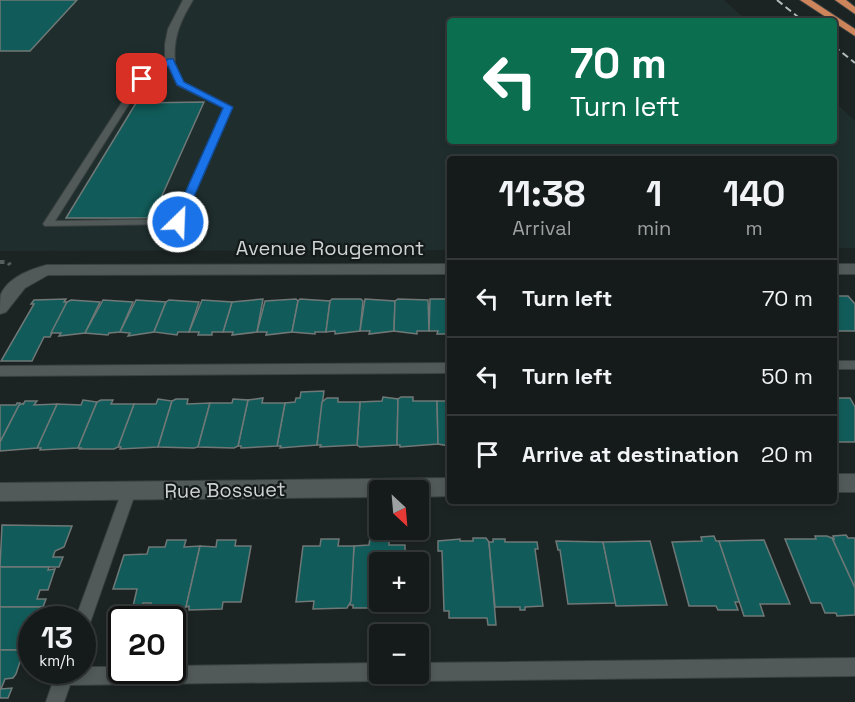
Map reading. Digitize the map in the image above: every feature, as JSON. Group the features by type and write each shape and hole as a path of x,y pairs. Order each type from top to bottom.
{"highway":[{"path":"805,0 833,18"},
{"path":"820,0 855,32"},
{"path":"840,0 855,11"},
{"path":"837,20 855,32"}],"street":[{"path":"170,61 169,37 173,24 188,0"},
{"name":"Avenue Rougemont","path":"0,308 19,282 31,275 64,270 447,269"},
{"path":"837,269 855,269"},
{"path":"837,483 855,483"},
{"name":"Rue Bossuet","path":"0,492 447,487"}],"lane":[{"path":"170,61 180,83 228,107 178,222 48,224 140,81 170,61"},
{"path":"837,365 855,365"},
{"path":"0,371 447,368"},
{"path":"88,606 129,491"},
{"path":"429,672 855,667"},
{"path":"96,673 369,672"},
{"path":"55,702 61,684"}],"path":[{"path":"0,262 8,262 10,265"}],"shaded area":[{"path":"0,0 724,0 744,18 447,18 447,144 837,144 837,104 855,121 855,248 837,248 837,156 447,156 447,250 0,251"}],"building":[{"path":"0,0 77,0 30,51 0,51"},
{"path":"204,102 152,218 66,218 136,103"},
{"path":"837,296 848,296 855,304 855,331 839,331 837,328"},
{"path":"66,299 64,302 67,302 50,337 44,337 32,361 1,361 34,304 31,304 34,300"},
{"path":"263,299 257,332 232,335 233,332 223,332 232,302"},
{"path":"296,299 298,301 292,332 266,335 267,332 257,332 265,301"},
{"path":"300,299 330,301 326,332 315,332 315,334 292,332"},
{"path":"332,299 361,299 363,301 360,331 335,334 335,331 326,332"},
{"path":"365,299 395,301 394,331 369,334 370,331 360,331"},
{"path":"398,299 428,300 429,331 417,331 417,334 394,331 395,301"},
{"path":"430,299 447,299 447,334 429,331"},
{"path":"71,300 100,302 85,333 59,336 61,333 51,333 67,302"},
{"path":"103,300 133,302 120,332 108,335 85,333"},
{"path":"136,300 166,302 154,332 128,336 130,333 120,332"},
{"path":"169,300 199,302 189,332 178,332 177,335 154,332 166,302"},
{"path":"202,300 232,302 223,332 198,335 199,332 189,332"},
{"path":"324,391 317,445 280,448 281,446 277,446 285,403 295,402 296,398 300,398 301,392"},
{"path":"383,397 398,399 397,445 360,447 357,445 360,402 382,401"},
{"path":"413,397 413,401 437,401 438,444 400,447 397,445 398,399"},
{"path":"263,398 262,403 285,403 277,446 241,448 238,446 248,400"},
{"path":"327,398 338,398 338,402 360,402 357,445 320,447 321,445 317,445 322,402"},
{"path":"837,398 850,398 855,407 855,442 837,442"},
{"path":"158,399 172,401 158,447 120,449 121,447 118,447 134,404 156,404"},
{"path":"188,399 187,404 210,403 198,447 158,447 172,401"},
{"path":"233,399 248,400 238,446 234,448 198,447 210,403 232,403"},
{"path":"83,400 97,402 78,448 40,450 41,448 37,448 57,404 81,405"},
{"path":"113,400 111,404 134,404 118,447 80,449 78,448 97,402"},
{"path":"25,401 37,401 34,405 57,404 37,448 0,451 0,442 19,405"},
{"path":"437,401 447,401 447,446 438,444"},
{"path":"20,403 0,442 0,405 16,405"},
{"path":"2,525 72,526 64,547 55,551 53,557 63,557 59,567 0,567"},
{"path":"846,535 848,538 855,538 855,588 832,538"},
{"path":"714,536 716,541 719,541 740,602 735,602 738,610 718,610 716,606 689,606 672,542 702,541 701,537"},
{"path":"815,536 832,538 855,588 855,615 837,616 836,613 825,613 821,603 811,603 785,539 816,539"},
{"path":"473,538 486,538 489,542 496,625 488,625 487,618 449,618 449,611 444,611 442,551 438,551 438,541 460,539 460,541 473,541"},
{"path":"321,539 339,539 338,546 354,546 351,601 347,608 313,609 314,601 296,602 303,546 320,546"},
{"path":"493,539 505,539 505,542 537,542 538,549 535,549 543,606 525,607 525,610 520,610 520,607 495,607 489,542 493,542"},
{"path":"167,540 186,540 184,547 200,546 186,607 150,606 151,603 133,606 137,589 113,589 124,555 147,554 149,547 165,547"},
{"path":"217,540 236,540 235,546 251,546 241,602 223,602 222,609 189,610 189,606 186,607 200,546 216,547"},
{"path":"370,540 389,540 389,545 405,545 405,552 369,552 369,608 353,608 353,605 350,605 354,546 369,545"},
{"path":"764,540 790,604 760,604 764,616 744,616 719,541"},
{"path":"556,541 603,542 616,603 568,604 560,550 558,550"},
{"path":"650,541 667,605 616,606 603,542"},
{"path":"0,567 55,569 48,590 40,590 37,599 46,599 43,606 0,607"},
{"path":"0,607 18,607 18,650 0,650"},
{"path":"0,650 18,650 16,674 13,678 5,679 1,689 12,688 8,698 0,698"}],"railway":[{"path":"777,0 799,18"},
{"path":"837,48 855,63"}],"route":[{"path":"142,79 170,61 180,83 228,107 178,222"}]}
